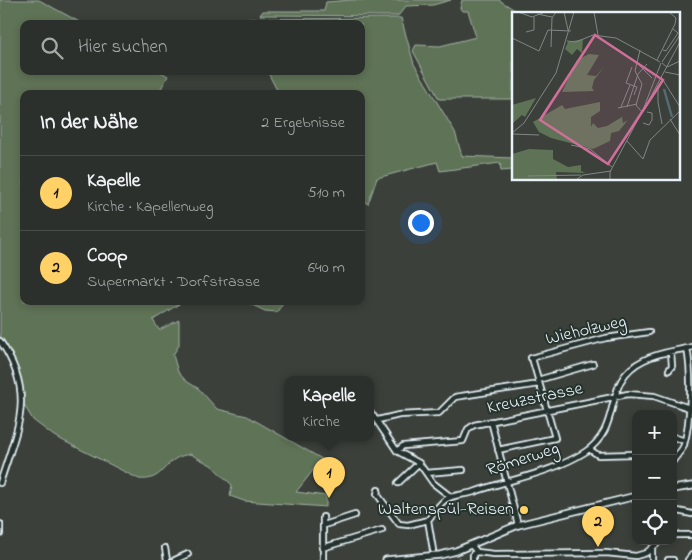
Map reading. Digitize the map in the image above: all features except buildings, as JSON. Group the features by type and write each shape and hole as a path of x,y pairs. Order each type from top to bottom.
{"main road":[{"path":"677,488 692,486"},
{"path":"386,560 440,555 472,546 518,526 632,497"}],"street":[{"name":"Wieholzweg","path":"539,382 531,358 606,338 649,332"},
{"path":"0,341 16,374 22,403 17,432 0,483"},
{"path":"677,456 682,450 685,440 690,408 690,347"},
{"name":"Römerweg","path":"428,520 445,500 451,497 544,472 589,449 605,433 621,379 634,366 654,355 690,347"},
{"path":"669,370 672,366 671,352"},
{"path":"378,420 399,415 438,412 455,397 539,382 593,364"},
{"path":"498,450 555,438 539,382"},
{"name":"Kreuzstrasse","path":"397,451 403,446 463,441 471,426 491,421 628,394 646,395 690,408"},
{"path":"374,416 397,451 419,463 433,483 451,497"},
{"path":"491,421 518,526"},
{"path":"677,438 685,440"},
{"path":"589,449 598,455 632,454"},
{"path":"398,483 419,463"},
{"path":"426,473 463,470"},
{"path":"378,490 377,494 399,524 408,525 428,520 433,550"},
{"path":"677,511 692,514"},
{"path":"324,525 355,515"},
{"path":"323,517 323,560"},
{"path":"0,524 0,534"},
{"path":"322,548 382,530"},
{"path":"677,535 692,535"},
{"path":"481,541 485,552"},
{"path":"473,560 473,554 477,552 494,554 606,553 635,558 655,545"},
{"path":"472,546 477,552"},
{"path":"165,548 167,560"},
{"path":"652,548 652,560"},
{"path":"175,560 188,554"},
{"path":"688,560 692,555"},
{"path":"668,560 673,560"}],"green space":[{"path":"0,0 39,0 76,20 20,20 20,75 168,76 160,90 20,90 20,305 177,305 153,320 159,330 179,320 179,345 173,355 178,372 186,381 199,389 217,409 247,416 284,437 284,441 291,441 322,459 296,492 326,496 326,507 244,501 230,496 232,485 211,465 190,454 175,459 151,478 139,479 54,436 33,420 24,405 21,386 0,340"},
{"path":"351,0 451,0 433,5 406,6 398,16 260,15 263,11 324,11 326,2"},
{"path":"462,0 499,0 518,12 512,12 512,99 439,99 413,51 416,45 440,46 476,37 468,11 462,11 460,8"},
{"path":"401,18 414,64 455,132 462,156 512,158 512,170 501,171 500,163 440,171 437,162 377,178 368,204 365,202 365,90 277,90 269,75 365,75 365,20 245,19"},
{"path":"252,305 281,305 277,312 265,311"}],"place":[{"name":"Kapelle","path":"329,498"},
{"name":"Waltenspül-Reisen","path":"524,510"},
{"name":"Coop","path":"598,547"}]}
